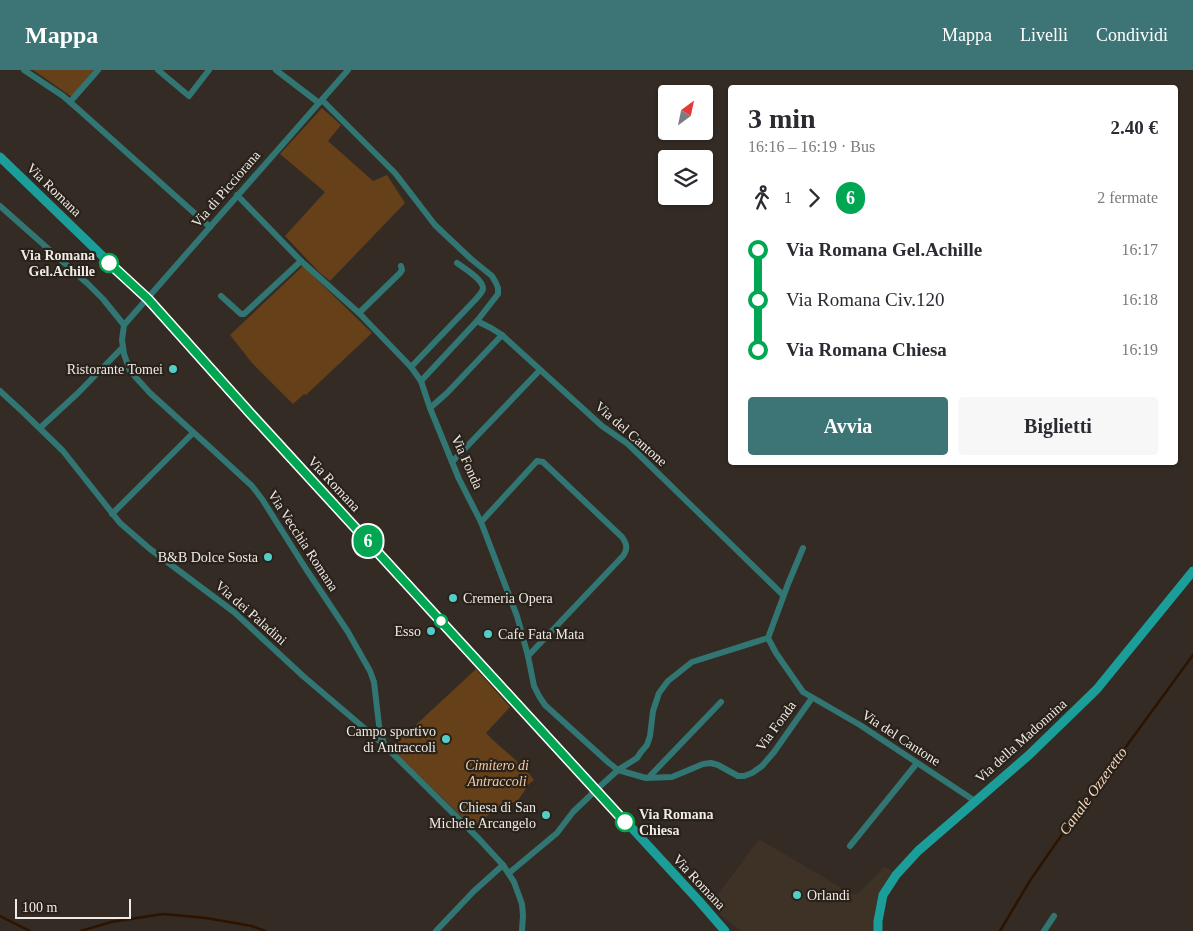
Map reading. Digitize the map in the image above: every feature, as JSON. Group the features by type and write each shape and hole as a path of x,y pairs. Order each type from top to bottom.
{"main road":[{"name":"Via Romana","path":"0,157 148,299 250,413 725,929"},
{"name":"Via della Madonnina","path":"878,931 883,895 896,875 918,851 1029,755 1097,689 1193,571"}],"street":[{"path":"24,70 70,102 210,226"},
{"path":"70,102 98,70"},
{"path":"158,70 189,96 209,70"},
{"path":"276,70 321,102 394,173 435,226 492,276 496,283 498,294 421,381"},
{"name":"Via di Picciorana","path":"124,325 348,70"},
{"name":"Via Fonda","path":"237,195 301,261 358,313 411,367 421,381 459,479 481,522 517,616 534,686 545,705 609,763 618,770 646,778 672,777 703,764 711,763 738,776 744,776 762,766 812,698"},
{"path":"0,206 88,284 124,325"},
{"path":"221,296 241,314 244,314 301,261"},
{"path":"411,367 483,290 481,281 457,263"},
{"path":"358,313 400,273 402,270 401,266"},
{"name":"Via del Cantone","path":"476,321 502,335 602,426 628,444 783,596"},
{"name":"Via Vecchia Romana","path":"124,325 122,340 125,360 130,371 150,393 252,486 262,498 348,632 370,671 374,682 378,725 384,745"},
{"path":"430,408 447,393 502,335"},
{"path":"40,428 123,347"},
{"path":"452,462 540,370"},
{"name":"Via dei Paladini","path":"0,391 40,428 72,462 112,514 131,533 234,612 303,676 384,745"},
{"path":"112,514 193,433"},
{"path":"481,522 538,461 543,462 622,537 626,544 627,548 623,556 528,656"},
{"path":"509,873 557,833 573,812 618,770 637,758 647,745 659,693 668,681 692,662 768,638 803,548"},
{"name":"Via del Cantone","path":"768,638 803,692 860,725 975,801"},
{"path":"649,778 721,702"},
{"path":"384,745 479,839 509,873 522,904 522,931"},
{"path":"850,846 917,763"},
{"path":"436,931 474,891 503,865"},
{"path":"1044,931 1054,916"}],"shaded area":[{"path":"759,839 852,894 860,892 884,867 891,870 892,872 878,898 875,910 874,931 741,931 724,918 710,905"}],"green space":[{"path":"33,70 94,70 72,97"},
{"path":"322,108 341,125 328,141 373,181 387,175 405,203 330,281 285,236 325,192 280,154"},
{"path":"303,266 372,333 306,395 304,394 293,404 252,363 230,335"},
{"name":"Campo sportivo di Antraccoli","path":"476,669 510,707 486,733 523,767 534,780 529,784 517,802 505,804 472,827 391,748"}],"waterway":[{"name":"Canale Ozzeretto","path":"1000,931 1031,879 1063,833 1193,655"},
{"name":"Canale Ozzeretto","path":"81,931 111,922 163,914 206,918 252,926 265,931"},
{"name":"Canale Ozzeretto","path":"0,916 30,931"}],"bus line":[{"name":"6","path":"109,263 148,299 625,822"}],"place":[{"name":"Via Romana Gel.Achille","path":"109,263"},
{"name":"Ristorante Tomei","path":"173,369"},
{"name":"B&B Dolce Sosta","path":"268,557"},
{"name":"Cremeria Opera","path":"453,598"},
{"name":"Esso","path":"431,631"},
{"name":"Cafe Fata Mata","path":"488,634"},
{"name":"Campo sportivo di Antraccoli","path":"446,739"},
{"name":"Chiesa di San Michele Arcangelo","path":"546,815"},
{"name":"Via Romana Chiesa","path":"625,822"},
{"name":"Orlandi","path":"797,895"}],"park label":[{"name":"Cimitero di Antraccoli","path":"497,774"}]}
